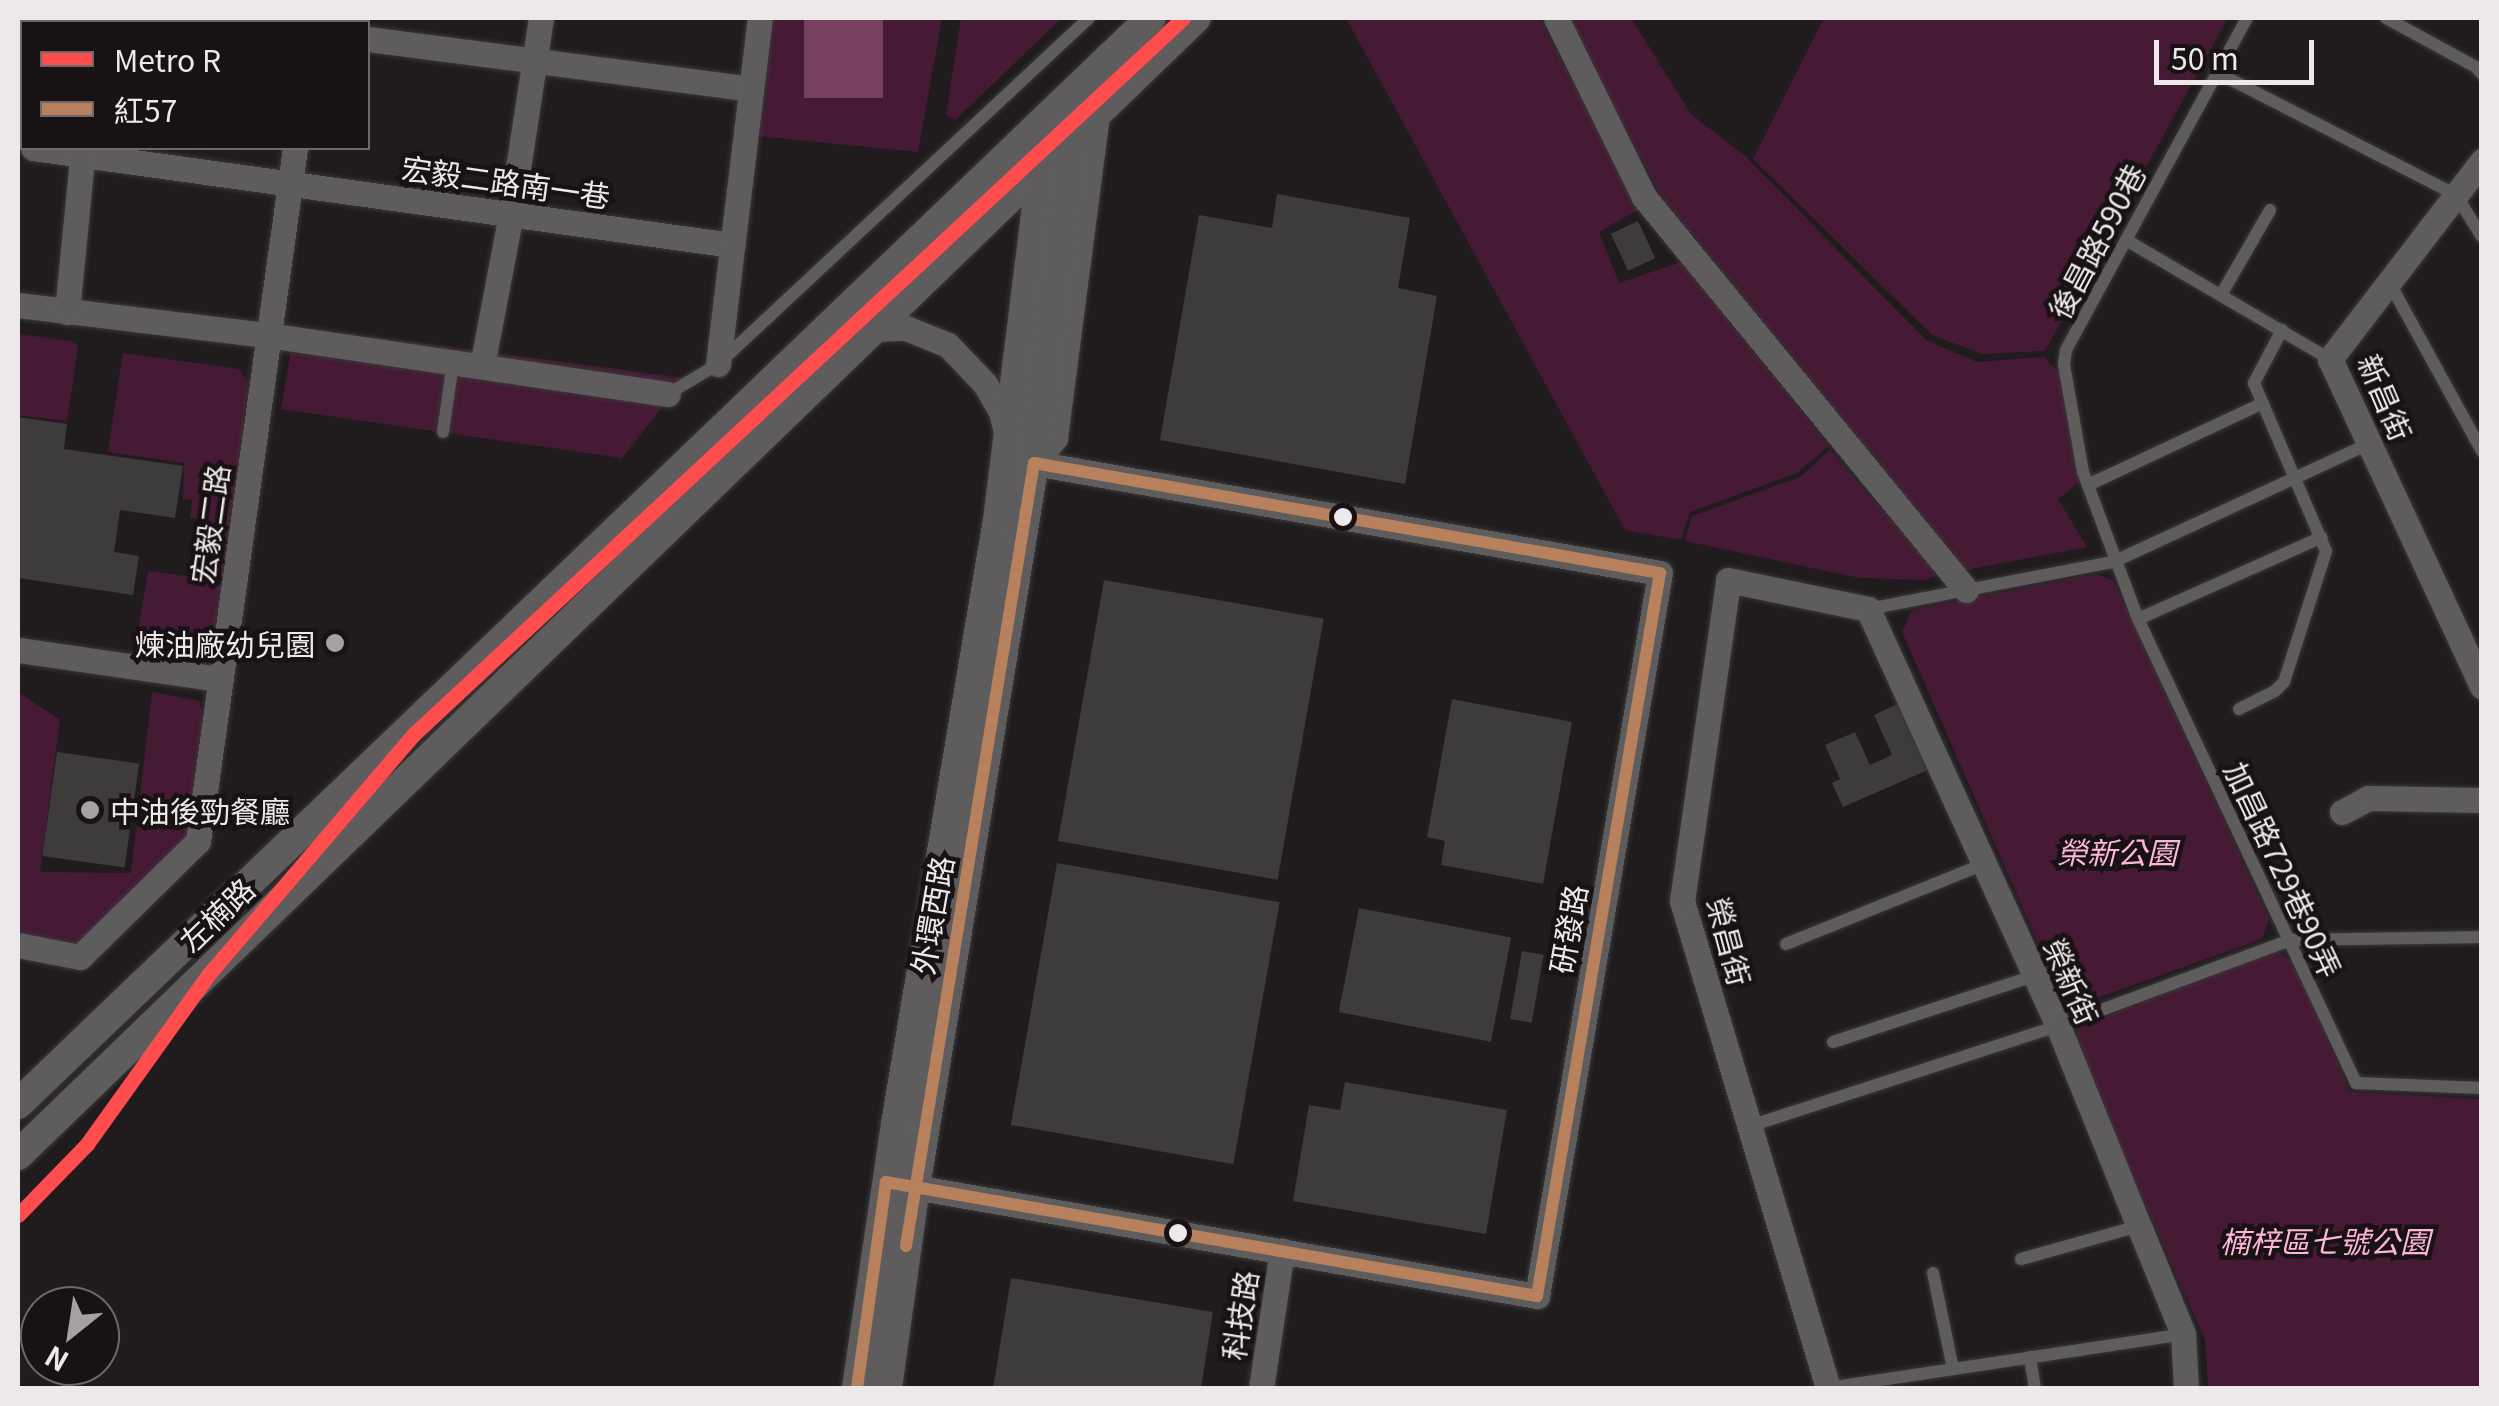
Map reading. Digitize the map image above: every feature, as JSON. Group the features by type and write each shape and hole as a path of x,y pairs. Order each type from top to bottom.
{"street":[{"path":"482,366 512,214 542,18"},
{"path":"718,364 760,18"},
{"name":"左楠路","path":"18,1104 1151,18"},
{"name":"左楠路","path":"18,1155 1196,18"},
{"path":"1556,18 1650,205 1966,590"},
{"path":"370,39 751,89"},
{"name":"外環西路","path":"1034,463 1054,438 1104,63"},
{"name":"外環西路","path":"857,1388 901,1184 1034,463 1078,86"},
{"name":"外環西路","path":"888,1388 901,1184 1008,443 1046,116"},
{"name":"宏毅二路","path":"18,945 80,957 198,840 295,150"},
{"path":"66,312 83,151"},
{"name":"宏毅二路南一巷","path":"83,151 732,245"},
{"name":"新昌街","path":"2482,160 2330,358 2482,686"},
{"path":"18,304 267,335 668,394"},
{"name":"外環西路","path":"872,329 906,328 948,345 973,366 985,384 1000,412 1008,443"},
{"name":"研發路","path":"1034,463 1660,573 1537,1296 1282,1251"},
{"name":"榮昌街","path":"1828,1388 1682,901 1728,580 1868,609"},
{"name":"榮新街","path":"1868,609 2058,1026 2183,1334 2186,1388"},
{"path":"18,650 220,679"},
{"path":"2342,812 2368,798 2482,800"},
{"path":"901,1184 1282,1251"},
{"name":"科技路","path":"1260,1388 1282,1251"}],"lane":[{"path":"668,394 718,364 1089,18"},
{"name":"後昌路590巷","path":"2113,562 2088,485 2064,365 2066,350 2247,18"},
{"path":"2386,18 2480,66"},
{"path":"2216,72 2456,196 2482,237"},
{"path":"2221,295 2270,210"},
{"path":"2126,240 2330,358"},
{"path":"2388,281 2482,451"},
{"path":"2239,709 2275,691 2284,682 2325,557 2322,537 2254,383 2282,330"},
{"path":"443,432 453,363"},
{"path":"2088,485 2263,403"},
{"path":"1868,609 2113,562 2370,443"},
{"path":"2138,620 2322,537"},
{"name":"加昌路729巷90弄","path":"2113,562 2356,1083 2482,1088"},
{"path":"1786,944 1984,864"},
{"path":"1750,1126 2058,1026 2291,940 2482,937"},
{"path":"1834,1042 2034,976"},
{"path":"2021,1259 2139,1226"},
{"path":"1933,1273 1953,1369"},
{"path":"1828,1388 2183,1334"},
{"path":"2030,1357 2034,1388"}],"green space":[{"path":"771,18 942,18 918,152 757,136"},
{"path":"961,18 1062,18 955,120 946,115"},
{"path":"1346,18 1539,18 1639,209 1599,232 1619,283 1681,262 1829,446 1797,473 1690,512 1681,540 1625,530"},
{"path":"1567,18 1631,18 1691,114 1745,156 1926,340 1977,362 2044,357 2060,374 2080,482 2058,499 2087,547 1966,570 1662,197"},
{"path":"1824,18 2228,18 2045,351 1982,354 1932,335 1753,159"},
{"path":"295,327 685,378 622,458 281,409"},
{"path":"18,334 71,341 78,346 67,421 18,415"},
{"path":"123,353 239,369 248,382 217,654 205,665 134,654 148,571 202,578 209,522 190,518 192,500 183,499 184,463 108,452"},
{"path":"1830,450 1938,574 1925,580 1860,578 1685,541 1692,516 1800,477"},
{"name":"榮新公園","path":"2095,574 2113,580 2269,919 2262,939 2078,1005 2061,995 1902,632 1912,610"},
{"path":"18,692 60,720 40,872 131,873 152,692 199,701 204,718 189,835 77,946 18,937"},
{"name":"楠梓區七號公園","path":"2277,951 2294,963 2350,1092 2481,1099 2481,1388 2208,1388 2205,1340 2076,1047 2078,1027"}],"shaded area":[{"path":"804,18 883,18 883,98 804,98"}],"building":[{"path":"1277,194 1410,218 1398,288 1437,296 1405,484 1160,440 1199,215 1272,228"},
{"path":"1638,221 1655,258 1628,271 1611,234"},
{"path":"18,417 67,424 64,449 183,466 175,518 120,510 114,552 139,556 133,595 18,578"},
{"path":"1104,580 1324,619 1278,880 1058,841"},
{"path":"1914,696 1944,763 1843,807 1832,783 1840,779 1825,745 1855,732 1870,765 1892,755 1874,715"},
{"path":"1452,699 1572,722 1543,884 1441,865 1445,841 1427,837"},
{"name":"中油後勁餐廳","path":"57,752 139,764 125,868 42,856"},
{"path":"1057,863 1280,902 1233,1164 1011,1125"},
{"path":"1359,908 1511,938 1491,1042 1339,1012"},
{"path":"1522,951 1544,955 1532,1023 1510,1019"},
{"path":"1345,1082 1507,1110 1486,1234 1293,1201 1309,1105 1340,1110"},
{"path":"1011,1278 1213,1312 1201,1388 993,1388"}],"metro line":[{"name":"R","path":"18,1215 87,1144 208,975 415,733 1183,18"}],"transit line":[{"name":"紅57","path":"1034,463 1660,573"},
{"name":"紅57","path":"906,1246 1034,463"},
{"name":"紅57","path":"857,1388 886,1182 1537,1296 1660,573"}],"place":[{"name":"煉油廠幼兒園","path":"335,643"},
{"name":"中油後勁餐廳","path":"90,810"}]}
